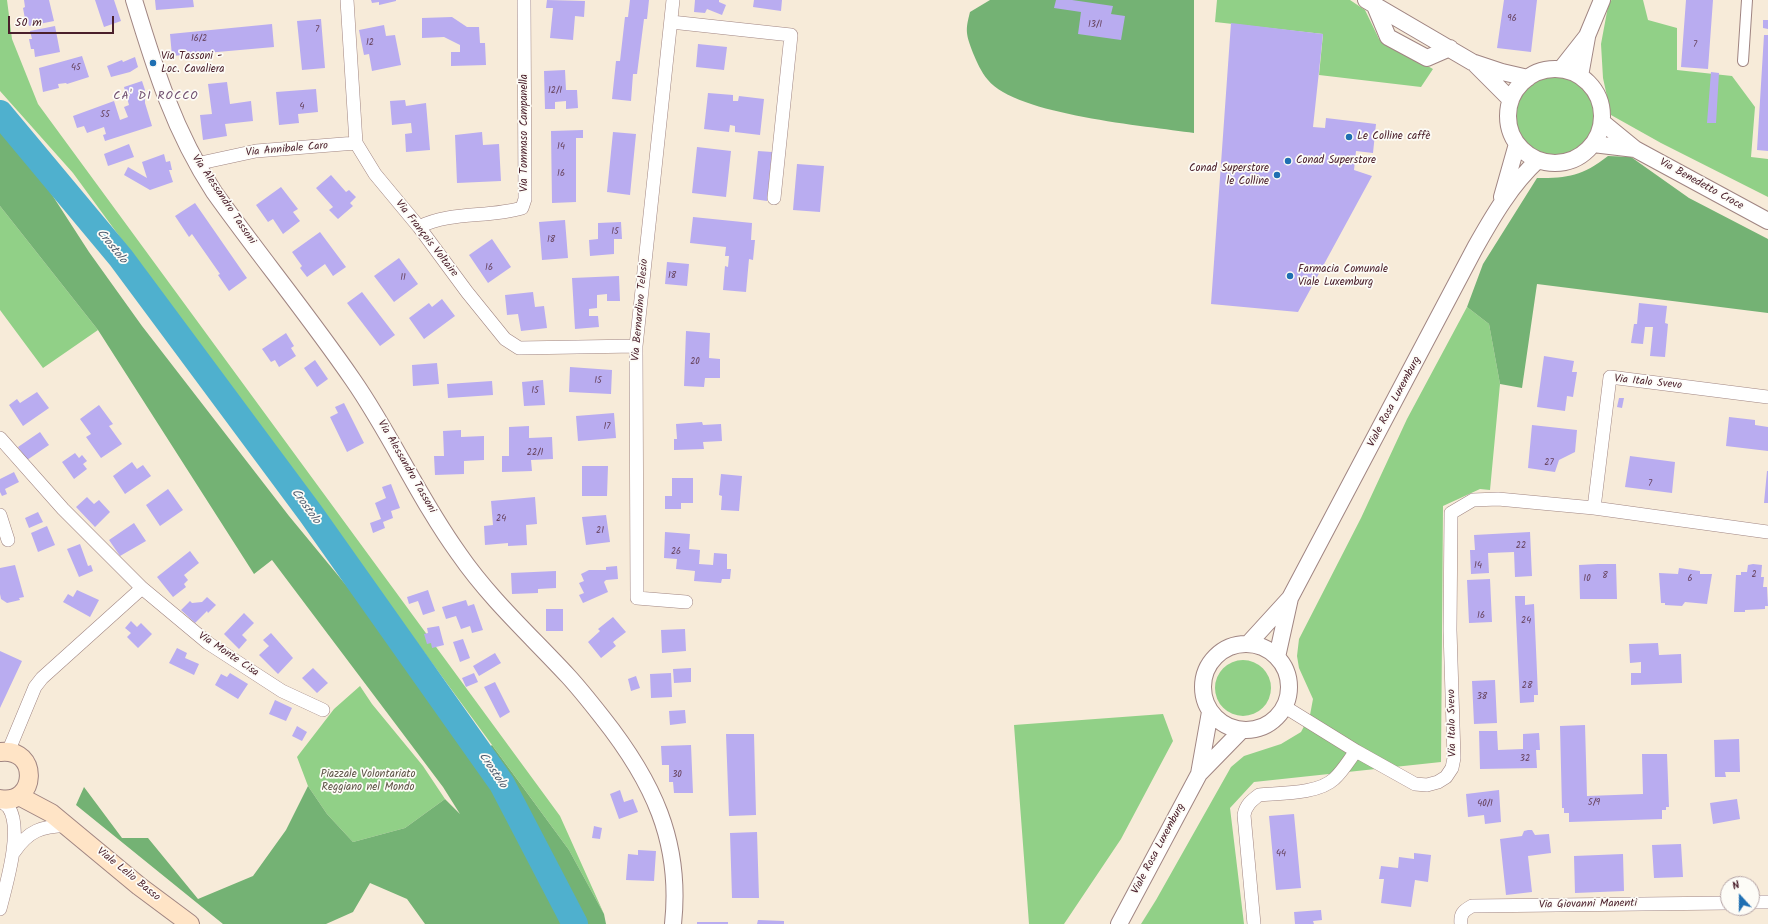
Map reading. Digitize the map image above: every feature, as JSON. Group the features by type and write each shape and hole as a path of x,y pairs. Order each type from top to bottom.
{"main road":[{"path":"4,752 14,753 24,760 29,770 28,784 8,798"},
{"path":"29,776 51,813"},
{"path":"8,798 51,813"},
{"name":"Viale Lelio Basso","path":"51,813 67,824 139,886 190,924"}],"street":[{"name":"Via Alessandro Tassoni","path":"134,0 160,84 171,112 196,164 231,215 354,380 459,556 502,606 570,678 632,756 653,795 662,818 672,856 676,896 673,924"},
{"name":"Via François Voltaire","path":"347,0 356,143 375,174 419,227 467,292 512,346 519,348 636,346"},
{"name":"Via Tommaso Campanella","path":"419,227 431,221 444,218 522,208 525,198 524,0"},
{"name":"Via Bernardino Telesio","path":"673,0 636,346 637,598 686,602"},
{"path":"1580,76 1587,36 1602,0"},
{"path":"1743,61 1747,0"},
{"path":"1371,3 1472,62 1511,100"},
{"path":"671,22 791,35 774,198"},
{"path":"1561,69 1587,36"},
{"path":"1472,62 1502,72 1528,78"},
{"path":"1561,69 1580,76 1596,92 1601,104 1602,122 1600,132 1593,144 1579,157 1565,162 1548,163 1527,154 1517,144 1512,135 1508,122 1508,112 1511,100 1520,84 1538,72 1561,69"},
{"name":"Via Benedetto Croce","path":"1602,122 1635,149 1768,222"},
{"name":"Via Annibale Caro","path":"196,164 256,151 356,143"},
{"name":"Viale Rosa Luxemburg","path":"1500,204 1517,144"},
{"name":"Via Benedetto Croce","path":"1593,144 1635,149"},
{"name":"Viale Rosa Luxemburg","path":"1248,644 1290,598 1475,248 1500,204 1538,160"},
{"name":"Via Italo Svevo","path":"1594,508 1610,377 1768,398"},
{"name":"Via Monte Cisa","path":"0,438 63,509 142,588 208,644 282,691 323,710"},
{"name":"Via Italo Svevo","path":"1356,751 1415,784 1427,785 1438,782 1446,777 1452,768 1454,738 1450,630 1451,513 1473,500 1498,499 1594,508 1768,532"},
{"path":"0,515 8,540"},
{"path":"4,752 35,687 42,678 142,588"},
{"name":"Viale Rosa Luxemburg","path":"1278,657 1290,598"},
{"path":"1248,644 1269,650 1278,657 1288,676 1289,692 1285,707 1270,723 1260,728 1241,731 1229,728 1218,721 1210,712 1202,692 1203,680 1207,668 1214,657 1224,650 1236,645 1248,644"},
{"path":"1254,924 1244,826 1246,806 1259,796 1319,788 1328,784 1336,778 1356,751 1285,707"},
{"name":"Viale Rosa Luxemburg","path":"1119,924 1198,774 1210,712"},
{"name":"Viale Rosa Luxemburg","path":"1198,774 1241,731"},
{"path":"0,909 17,848 18,812 8,798"},
{"path":"17,848 37,829 67,824"},
{"name":"Via Giovanni Manenti","path":"1461,924 1460,917 1464,910 1472,906 1720,903"}],"green space":[{"path":"0,0 7,0 12,39 38,104 560,816 604,914 569,850 73,173 0,91"},
{"path":"990,0 1194,0 1194,133 1084,117 1025,102 1003,92 988,80 981,70 973,53 967,32 970,12"},
{"path":"1217,0 1350,0 1365,10 1379,39 1433,69 1421,87 1319,75 1323,34 1215,22"},
{"path":"1643,0 1648,20 1677,28 1677,70 1732,76 1755,107 1751,157 1768,159 1768,197 1661,143 1611,115 1603,78 1601,44 1609,1"},
{"path":"1555,76 1570,79 1583,88 1592,101 1595,116 1592,131 1583,144 1570,153 1555,156 1540,153 1527,144 1518,131 1515,116 1518,101 1527,88 1540,79"},
{"path":"0,124 34,167 89,252 142,326 289,516 369,613 476,758 492,745 569,850 604,914 606,924 425,924 407,899 370,883 353,912 326,924 223,924 76,805 84,787 122,838 148,838 198,899 253,876 286,830 308,786 327,814 353,842 405,828 445,799 460,814 443,787 272,560 254,574 98,330 0,206"},
{"path":"1608,156 1631,157 1689,198 1768,239 1768,313 1537,284 1522,388 1500,384 1489,324 1467,307 1483,264 1537,178 1567,176 1583,172"},
{"path":"0,206 98,330 43,368 0,310"},
{"path":"1467,307 1489,324 1500,384 1490,490 1480,489 1443,506 1441,762 1254,782 1230,808 1244,924 1141,924 1231,767 1244,756 1281,744 1301,732 1310,715 1313,699 1299,668 1297,656 1299,639 1361,518 1407,419"},
{"path":"1243,660 1254,662 1263,668 1269,677 1271,688 1269,699 1263,708 1254,714 1243,716 1232,714 1223,708 1217,699 1215,688 1217,677 1223,668 1232,662"},
{"name":"Piazzale Volontariato Reggiano nel Mondo","path":"360,686 372,704 423,766 445,799 405,828 353,842 327,814 308,786 297,757 334,709"},
{"path":"1163,714 1173,741 1121,839 1064,924 1029,924 1014,725"}],"building":[{"path":"24,0 49,0 54,21 29,26 27,18 25,19 23,8 25,7"},
{"path":"95,0 114,0 121,21 104,27"},
{"path":"155,0 193,0 194,7 156,10"},
{"path":"371,0 396,1 379,5 379,2 372,3"},
{"path":"547,0 585,1 584,17 575,16 573,40 550,38 553,8 546,8"},
{"path":"630,0 649,0 647,19 644,19 637,74 633,74 631,101 612,99 616,61 620,61 625,17 628,17"},
{"path":"695,0 719,0 719,2 726,5 722,15 707,9 705,13 694,12"},
{"path":"754,0 782,0 781,11 753,7"},
{"path":"1056,0 1072,0 1113,6 1111,14 1125,16 1121,40 1078,34 1081,12 1054,8"},
{"path":"1504,0 1537,0 1531,52 1497,48"},
{"path":"1686,0 1713,0 1708,69 1681,67"},
{"path":"452,17 467,27 479,27 480,43 485,43 486,65 451,66 451,52 460,52 460,45 444,37 422,38 422,18"},
{"path":"321,19 325,68 302,70 297,21"},
{"path":"1763,20 1768,20 1768,29 1763,28"},
{"name":"Conad Superstore","path":"1231,23 1323,34 1313,127 1325,128 1326,118 1376,124 1373,153 1356,151 1354,170 1372,176 1298,312 1211,304"},
{"path":"272,24 274,47 172,56 170,34"},
{"path":"384,25 386,36 395,35 401,65 372,71 369,54 364,55 359,30"},
{"path":"55,26 60,52 35,57 34,49 31,49 29,39 32,39 30,31"},
{"path":"1764,35 1768,35 1768,151 1757,150"},
{"path":"698,44 727,47 724,70 696,67"},
{"path":"82,56 89,77 67,84 58,84 59,88 43,92 39,68"},
{"path":"135,57 138,67 130,72 111,77 107,66"},
{"path":"565,70 566,90 577,90 578,108 566,109 566,101 555,102 555,109 545,109 544,71"},
{"path":"1711,72 1719,73 1716,123 1707,123"},
{"path":"142,81 145,90 145,103 152,126 105,141 103,135 106,134 104,127 87,133 84,126 77,128 73,116 114,101 120,120 128,117 124,107 129,105 124,87"},
{"path":"227,82 230,104 251,101 253,121 225,124 227,136 203,140 200,115 212,114 208,84"},
{"path":"316,89 318,112 298,114 299,123 279,125 276,92"},
{"path":"708,93 733,95 733,101 738,101 739,96 764,99 760,135 735,132 735,126 730,125 729,132 704,129"},
{"path":"405,100 406,106 426,103 430,150 406,152 405,134 412,133 411,123 392,125 390,101"},
{"path":"583,130 583,138 576,138 576,202 552,203 551,131"},
{"path":"482,132 483,145 499,144 501,181 457,183 455,135"},
{"path":"613,132 636,134 630,195 607,192"},
{"path":"129,144 134,157 108,166 104,154"},
{"path":"697,147 731,151 726,197 692,193"},
{"path":"758,151 772,152 767,201 753,199"},
{"path":"164,154 166,162 170,161 172,170 169,170 173,182 150,190 124,175 128,167 147,178 142,162"},
{"path":"797,164 824,166 820,212 793,210"},
{"path":"331,175 346,192 349,190 356,197 350,203 353,206 338,219 329,210 333,207 316,188"},
{"path":"281,187 298,209 293,212 300,221 283,234 273,219 268,222 256,205"},
{"path":"195,203 247,278 229,291 218,275 220,274 192,234 189,237 175,216"},
{"path":"693,217 752,223 751,240 755,240 753,260 749,259 746,292 723,290 725,266 728,267 729,256 725,256 726,247 690,243"},
{"path":"565,220 568,258 542,260 539,222"},
{"path":"621,222 622,239 614,239 614,254 590,256 589,240 598,239 598,223"},
{"path":"320,232 346,267 333,276 325,264 307,277 300,268 302,266 292,252"},
{"path":"492,239 511,267 488,283 469,255"},
{"path":"399,258 418,284 394,302 374,276"},
{"path":"667,262 689,264 687,286 665,284"},
{"path":"619,276 620,301 607,301 607,294 597,295 597,308 589,309 589,316 598,316 599,327 575,329 572,278"},
{"path":"362,292 395,335 380,346 347,303"},
{"path":"533,292 535,307 544,306 547,328 521,331 518,314 507,315 505,295"},
{"path":"442,299 455,316 424,339 409,318 429,303 432,307"},
{"path":"1639,303 1667,306 1665,323 1668,324 1665,357 1650,356 1653,327 1645,327 1643,344 1631,343 1634,324 1637,324"},
{"path":"686,331 710,333 709,358 720,359 720,378 705,378 704,387 684,386"},
{"path":"286,333 294,346 291,348 296,356 279,367 275,360 271,362 262,349"},
{"path":"1544,356 1574,361 1572,372 1577,372 1573,397 1567,396 1565,411 1537,407"},
{"path":"315,360 328,379 317,387 304,368"},
{"path":"437,363 439,384 413,386 412,365"},
{"path":"570,367 612,370 611,394 569,392"},
{"path":"543,380 545,405 524,406 522,382"},
{"path":"492,381 493,395 448,398 447,384"},
{"path":"37,392 49,408 23,426 9,405 17,399 20,403"},
{"path":"1619,398 1624,398 1622,408 1617,407"},
{"path":"344,403 364,443 347,452 330,417 338,413 335,407"},
{"path":"99,405 113,424 109,426 122,444 101,458 86,437 91,434 80,419"},
{"path":"614,413 616,438 578,441 576,416"},
{"path":"1729,417 1755,420 1755,425 1768,427 1768,451 1726,446"},
{"path":"702,422 703,425 721,424 722,441 703,442 704,449 674,450 674,439 677,439 676,424"},
{"path":"1532,425 1577,430 1575,452 1559,460 1555,472 1528,468"},
{"path":"529,426 529,438 552,437 553,459 531,460 532,471 502,472 502,456 509,456 509,427"},
{"path":"461,430 461,437 484,436 484,460 464,461 464,474 435,475 434,456 444,456 443,431"},
{"path":"40,432 49,445 27,460 18,447"},
{"path":"75,453 79,458 82,455 87,461 83,464 87,469 74,479 62,462"},
{"path":"1630,456 1675,462 1672,493 1625,487"},
{"path":"132,462 137,469 143,465 151,476 125,494 113,476"},
{"path":"582,466 608,466 607,496 582,496"},
{"path":"1767,471 1768,503 1764,503"},
{"path":"14,472 19,482 5,489 7,494 2,496 0,492 0,479"},
{"path":"721,474 742,476 739,511 721,510 722,496 719,495"},
{"path":"672,478 693,478 693,503 681,503 681,509 665,509 665,496 672,496"},
{"path":"391,484 400,508 391,511 393,518 383,522 385,528 373,533 370,523 381,519 375,503 386,498 382,487"},
{"path":"168,489 183,510 160,526 146,505"},
{"path":"87,497 94,504 99,500 110,512 95,527 76,507"},
{"path":"535,497 537,524 526,525 527,545 508,546 508,543 485,545 484,526 493,525 491,501"},
{"path":"38,512 43,522 29,528 25,518"},
{"path":"606,515 610,542 586,545 582,517"},
{"path":"134,523 146,541 120,556 109,540"},
{"path":"47,526 55,545 38,552 31,533"},
{"path":"665,532 690,534 689,549 700,550 699,564 713,565 714,553 727,554 727,569 731,569 730,579 722,579 721,583 694,581 695,571 676,569 677,559 664,558"},
{"path":"1530,532 1532,576 1515,577 1514,552 1488,553 1489,573 1471,574 1470,550 1475,550 1474,535"},
{"path":"80,544 88,566 91,565 93,571 79,577 67,549"},
{"path":"190,551 199,563 184,575 188,580 184,584 186,587 173,597 157,577"},
{"path":"1616,564 1617,599 1580,599 1579,565"},
{"path":"15,565 24,597 19,598 20,600 7,603 1,599 0,594 0,568"},
{"path":"1748,565 1762,565 1761,577 1764,577 1763,587 1767,587 1768,606 1765,606 1765,609 1734,612 1736,575 1741,575 1741,572 1747,572"},
{"path":"617,566 618,579 606,580 604,582 608,592 583,603 579,595 584,593 579,583 584,581 581,574 589,570 606,570 606,567"},
{"path":"1679,568 1700,571 1700,574 1712,574 1707,604 1685,602 1682,606 1665,605 1665,603 1661,603 1659,573 1678,574"},
{"path":"556,571 556,588 538,589 538,593 512,594 511,573"},
{"path":"1490,579 1492,622 1469,623 1467,580"},
{"path":"77,590 99,600 90,617 63,602 68,594 73,597"},
{"path":"428,590 435,611 423,615 418,601 409,604 407,597"},
{"path":"1515,596 1525,596 1525,605 1534,604 1538,695 1534,695 1534,702 1520,703"},
{"path":"207,597 216,605 208,613 207,611 195,623 181,610 190,601 192,603 202,602"},
{"path":"466,600 468,606 474,604 483,630 472,633 470,626 461,629 456,616 446,619 442,607"},
{"path":"546,609 563,609 563,631 546,631"},
{"path":"244,613 254,623 242,635 247,640 239,649 224,634"},
{"path":"613,617 626,632 613,642 616,646 601,658 588,642 600,631 598,629"},
{"path":"131,621 137,627 141,623 152,634 138,648 127,637 131,633 125,628"},
{"path":"439,626 444,645 432,648 431,643 427,644 424,634 428,633 427,628"},
{"path":"685,629 686,651 662,653 661,630"},
{"path":"271,633 293,658 278,674 259,655 269,646 263,640"},
{"path":"463,639 470,658 460,662 453,642"},
{"path":"1658,643 1659,655 1681,654 1682,683 1631,685 1631,673 1641,673 1641,662 1630,663 1629,644"},
{"path":"177,648 187,653 185,658 199,664 194,675 169,663"},
{"path":"0,651 22,661 0,708"},
{"path":"495,653 501,663 479,676 473,666"},
{"path":"313,668 328,683 317,693 302,678"},
{"path":"691,668 691,682 674,683 673,669"},
{"path":"230,673 248,684 238,699 215,685 221,674 227,677"},
{"path":"474,673 478,682 466,687 462,678"},
{"path":"671,673 672,697 651,698 650,674"},
{"path":"636,676 640,688 631,691 628,679"},
{"path":"1495,680 1497,723 1474,724 1472,681"},
{"path":"495,682 510,712 500,718 484,687"},
{"path":"275,700 292,708 286,721 269,714"},
{"path":"685,710 686,723 670,725 669,711"},
{"path":"1585,725 1587,796 1643,794 1642,754 1667,754 1669,807 1666,807 1666,810 1662,810 1662,819 1569,822 1569,813 1564,813 1564,808 1562,808 1560,726"},
{"path":"297,726 307,732 302,741 292,736"},
{"path":"1479,731 1497,731 1498,750 1523,749 1523,734 1539,733 1540,750 1536,750 1537,768 1480,769"},
{"path":"726,734 754,734 756,815 729,816"},
{"path":"1739,739 1740,772 1725,772 1726,777 1715,777 1714,740"},
{"path":"691,745 693,793 674,793 673,782 669,782 669,765 662,765 661,746"},
{"path":"620,790 624,802 633,799 638,812 619,819 610,794"},
{"path":"1499,790 1501,822 1485,824 1484,815 1468,817 1466,794"},
{"path":"1737,799 1740,819 1713,824 1710,803"},
{"path":"1294,814 1301,888 1276,890 1269,816"},
{"path":"594,826 602,828 600,839 592,838"},
{"path":"1532,830 1535,835 1549,834 1551,853 1528,856 1532,892 1506,895 1500,839 1522,836 1524,831"},
{"path":"757,832 759,898 732,898 730,833"},
{"path":"1681,844 1683,877 1654,878 1652,845"},
{"path":"638,850 656,851 654,881 626,880 628,854 638,855"},
{"path":"1414,853 1431,855 1428,882 1415,880 1411,907 1381,903 1384,879 1379,879 1381,866 1398,868 1399,857 1414,859"},
{"path":"1623,854 1624,891 1575,893 1574,856"},
{"path":"1321,910 1322,920 1313,921 1314,924 1295,924 1294,912"},
{"path":"758,920 784,921 784,924 757,924"},
{"path":"697,922 728,922 728,924 697,924"}],"waterway":[{"name":"Crostolo","path":"0,113 121,258 311,514 502,784 575,924"}],"place":[{"name":"Via Tassoni - Loc. Cavaliera","path":"153,63"},
{"name":"Le Colline caffè","path":"1349,137"},
{"name":"Conad Superstore","path":"1288,161"},
{"name":"Conad Superstore le Colline","path":"1277,175"},
{"name":"Farmacia Comunale Viale Luxemburg","path":"1290,276"}],"district":[{"name":"CA' DI ROCCO","path":"156,97"}]}
